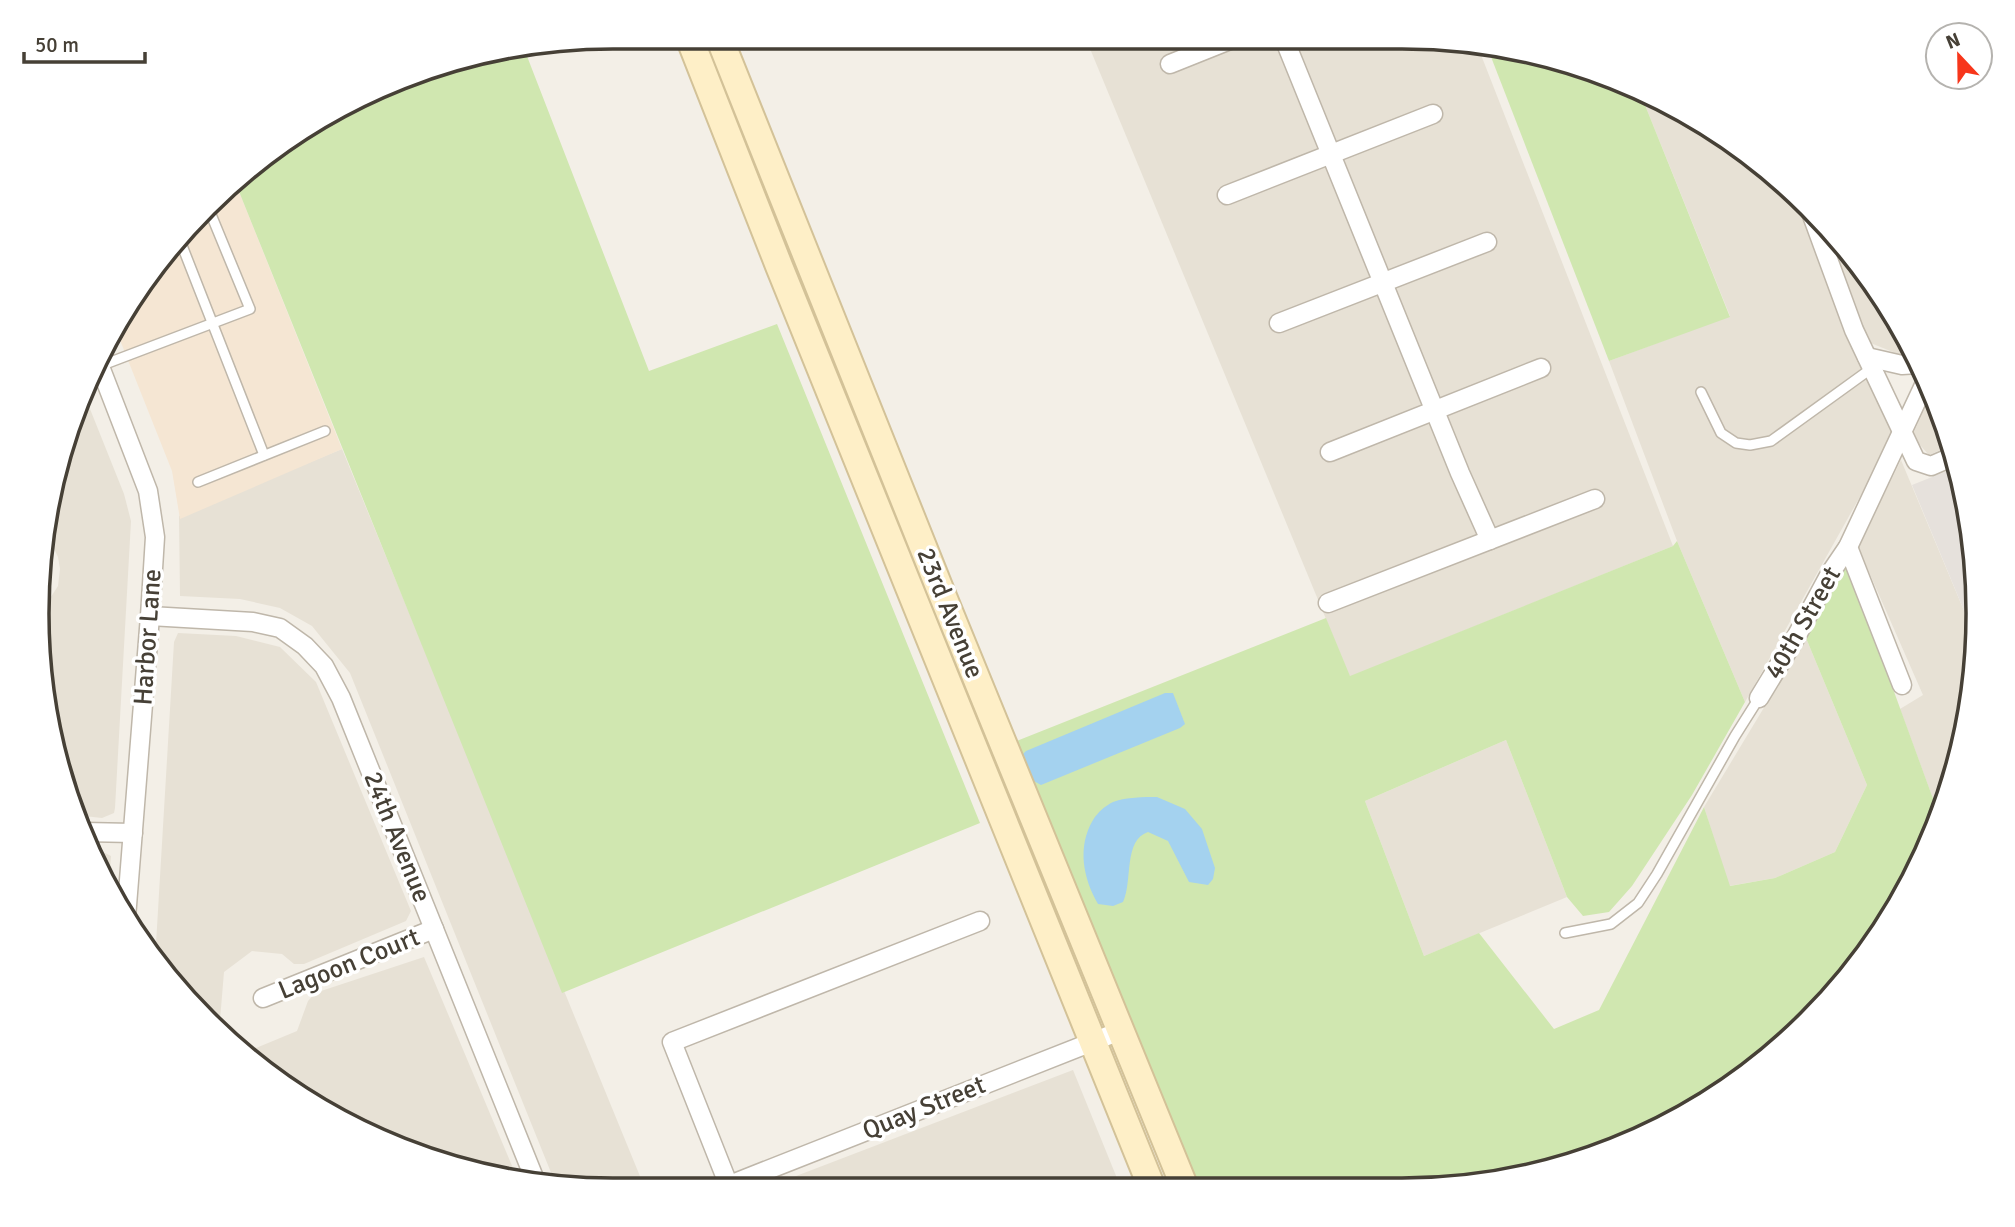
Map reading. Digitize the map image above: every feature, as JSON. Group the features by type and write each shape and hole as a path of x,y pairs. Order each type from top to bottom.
{"main road":[{"name":"23rd Avenue","path":"695,49 779,266 1148,1178"},
{"name":"23rd Avenue","path":"724,49 942,594 1181,1178"}],"street":[{"path":"1170,64 1208,49"},
{"path":"1288,49 1460,473 1490,540"},
{"path":"1227,195 1433,114"},
{"path":"1818,233 1854,330 1916,461 1931,466 1945,460"},
{"path":"1279,323 1487,242"},
{"path":"1870,362 1908,365"},
{"path":"1330,452 1541,368"},
{"name":"Harbor Lane","path":"102,374 148,491 155,537 127,900"},
{"name":"40th Street","path":"1759,698 1797,637 1847,547 1921,392"},
{"path":"1328,604 1595,499"},
{"name":"40th Street","path":"1847,547 1902,685"},
{"name":"24th Avenue","path":"150,616 253,622 280,628 305,646 324,666 341,698 532,1172"},
{"path":"93,832 133,833"},
{"path":"725,1178 672,1042 980,921"},
{"name":"Lagoon Court","path":"263,998 434,929"},
{"name":"Quay Street","path":"748,1178 1120,1031"}],"lane":[{"path":"108,362 250,309 212,216"},
{"path":"183,248 264,456"},
{"path":"1702,392 1721,433 1736,443 1751,445 1771,441 1870,362"},
{"path":"198,482 325,431"},
{"path":"1565,933 1611,924 1638,903 1759,698"}],"shaded area":[{"path":"1090,49 1401,49 1481,55 1673,546 1350,677"},
{"path":"1645,104 1715,144 1774,189 1814,228 1898,431 1745,702 1677,541 1609,361 1730,316"},
{"path":"239,191 342,449 180,519 172,471 120,340 144,300 189,241"},
{"path":"1830,246 1871,300 1904,356 1868,342"},
{"path":"89,406 124,494 131,521 115,808 114,813 102,818 87,816 68,760 60,724 50,650 49,614 49,599 58,586 58,557 53,547 60,503 68,467"},
{"path":"1926,406 1942,450 1929,455 1912,436"},
{"path":"342,449 641,1178 552,1174 350,673 312,626 280,608 240,599 180,596 179,516"},
{"path":"1901,460 1966,616 1965,650 1955,724 1934,801 1900,709 1923,695 1858,547"},
{"path":"1948,471 1961,540 1966,615 1912,485"},
{"path":"178,633 236,636 280,647 316,682 411,911 406,921 304,964 294,964 282,954 252,951 224,972 220,1019 189,986 156,943 174,642"},
{"path":"1806,638 1867,785 1835,852 1775,878 1729,886 1704,807"},
{"path":"1506,740 1567,897 1424,956 1365,801"},
{"path":"102,852 111,856 110,869"},
{"path":"424,957 513,1169 432,1148 364,1120 300,1083 230,1028 256,1048 297,1031 308,1001 315,993"},
{"path":"1073,1070 1117,1178 791,1178"}],"green space":[{"path":"527,56 649,371 777,324 980,823 562,993 239,191 300,144 364,107 397,92 467,68"},
{"path":"1491,57 1548,68 1645,104 1730,317 1609,361"},
{"path":"1677,541 1745,702 1692,795 1632,886 1609,912 1583,916 1567,897 1506,740 1365,801 1424,956 1479,933 1554,1029 1599,1010 1704,807 1730,886 1775,878 1835,852 1867,785 1806,638 1846,560 1934,801 1908,863 1871,927 1849,957 1801,1013 1774,1038 1715,1083 1651,1120 1583,1148 1512,1167 1438,1177 1181,1178 1004,746 1326,618 1350,676 1673,546"}],"water":[{"path":"1165,693 1173,693 1185,724 1180,728 1041,785 1032,780 1022,755 1026,751"},
{"path":"1157,797 1185,809 1202,829 1215,868 1213,879 1208,885 1189,882 1168,841 1148,832 1140,836 1132,852 1123,902 1113,906 1098,904 1089,884 1084,862 1085,841 1093,820 1113,802 1129,798"}]}
